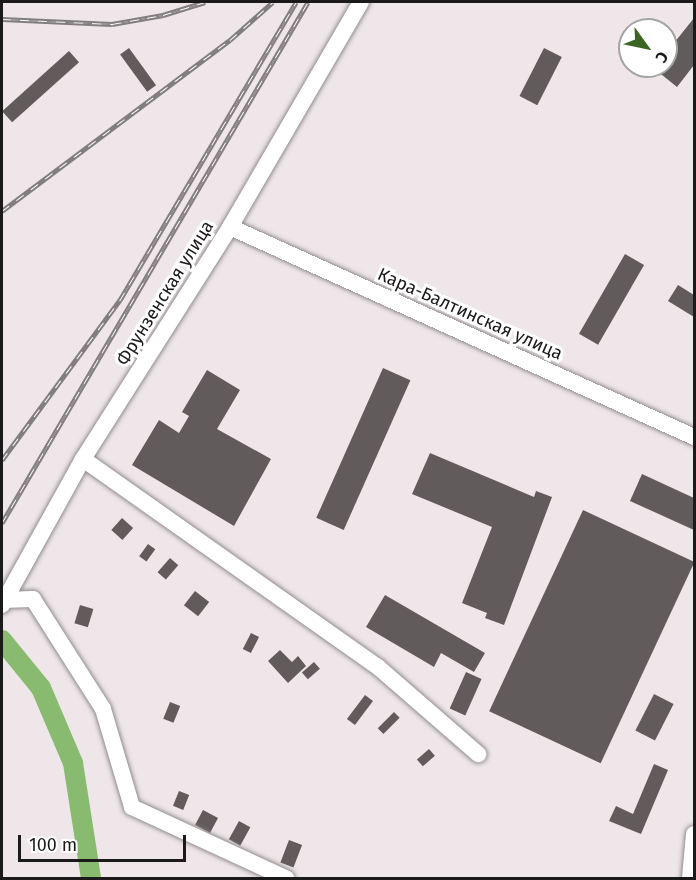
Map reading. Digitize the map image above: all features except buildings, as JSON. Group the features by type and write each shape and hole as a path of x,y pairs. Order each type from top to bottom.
{"street":[{"name":"Фрунзенская улица","path":"3,602 83,459 230,227 361,2"},
{"name":"Кара-Балтинская улица","path":"230,227 694,437"},
{"path":"83,459 378,667 478,754"},
{"path":"3,602 33,599 103,709 132,807 286,879"},
{"path":"690,879 694,834"}],"waterway":[{"path":"2,640 41,688 73,763 91,878"}],"railway":[{"path":"2,19 112,24 163,15 205,2"},
{"path":"2,211 230,40 273,2"},
{"path":"2,460 120,300 296,2"},
{"path":"2,523 308,2"}]}
